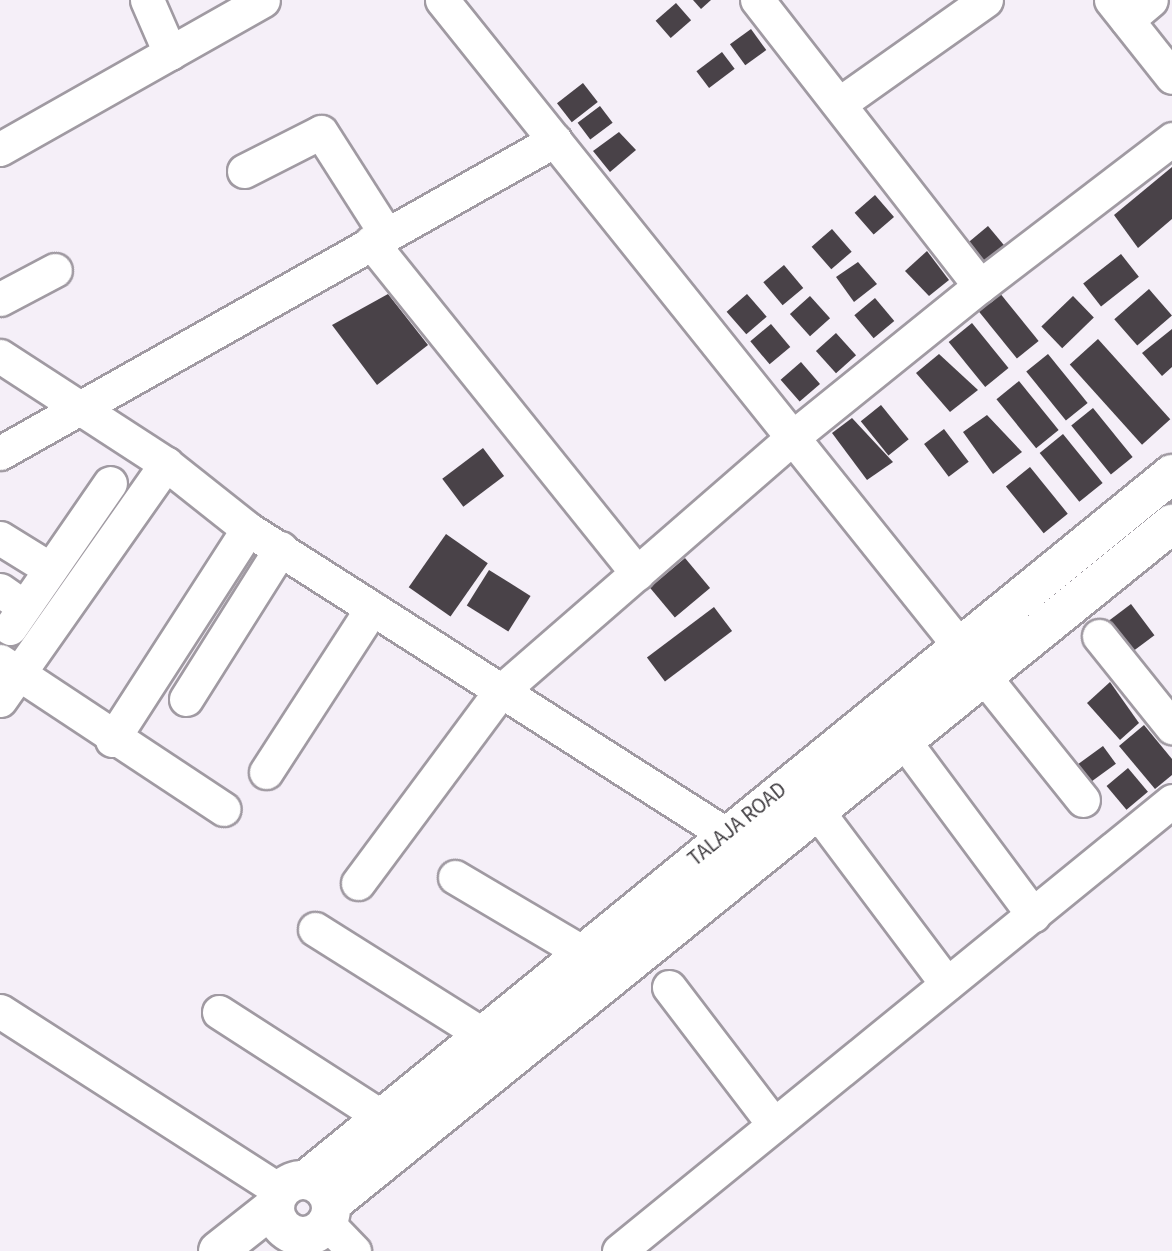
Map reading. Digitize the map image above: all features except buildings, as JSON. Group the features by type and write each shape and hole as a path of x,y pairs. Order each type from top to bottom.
{"main road":[{"name":"TALAJA ROAD","path":"295,1212 382,1117 727,831 1172,474"},
{"name":"TALAJA ROAD","path":"218,1251 295,1212 760,857 1172,524"}],"street":[{"path":"148,0 170,53"},
{"path":"0,149 263,0"},
{"path":"442,0 961,643 1083,800"},
{"path":"839,104 986,0"},
{"path":"774,6 839,104 980,286"},
{"path":"1130,7 1172,77"},
{"path":"244,171 321,132 378,238 637,573"},
{"path":"358,883 500,692 794,436 980,286 1172,139"},
{"path":"0,453 76,406 555,140"},
{"path":"0,299 55,270"},
{"path":"0,356 166,464 248,529 500,692 727,831 760,857"},
{"path":"166,464 6,678 224,809"},
{"path":"11,608 50,569 110,483"},
{"path":"112,740 248,529"},
{"path":"0,538 50,569"},
{"path":"186,699 281,548"},
{"path":"266,772 372,608"},
{"path":"1099,636 1172,727"},
{"path":"904,741 1033,915"},
{"path":"619,1251 1172,802"},
{"path":"817,811 947,984"},
{"path":"455,877 582,952"},
{"path":"315,929 482,1034"},
{"path":"668,987 774,1125"},
{"path":"219,1012 382,1117"},
{"path":"6,1026 354,1251"}]}
